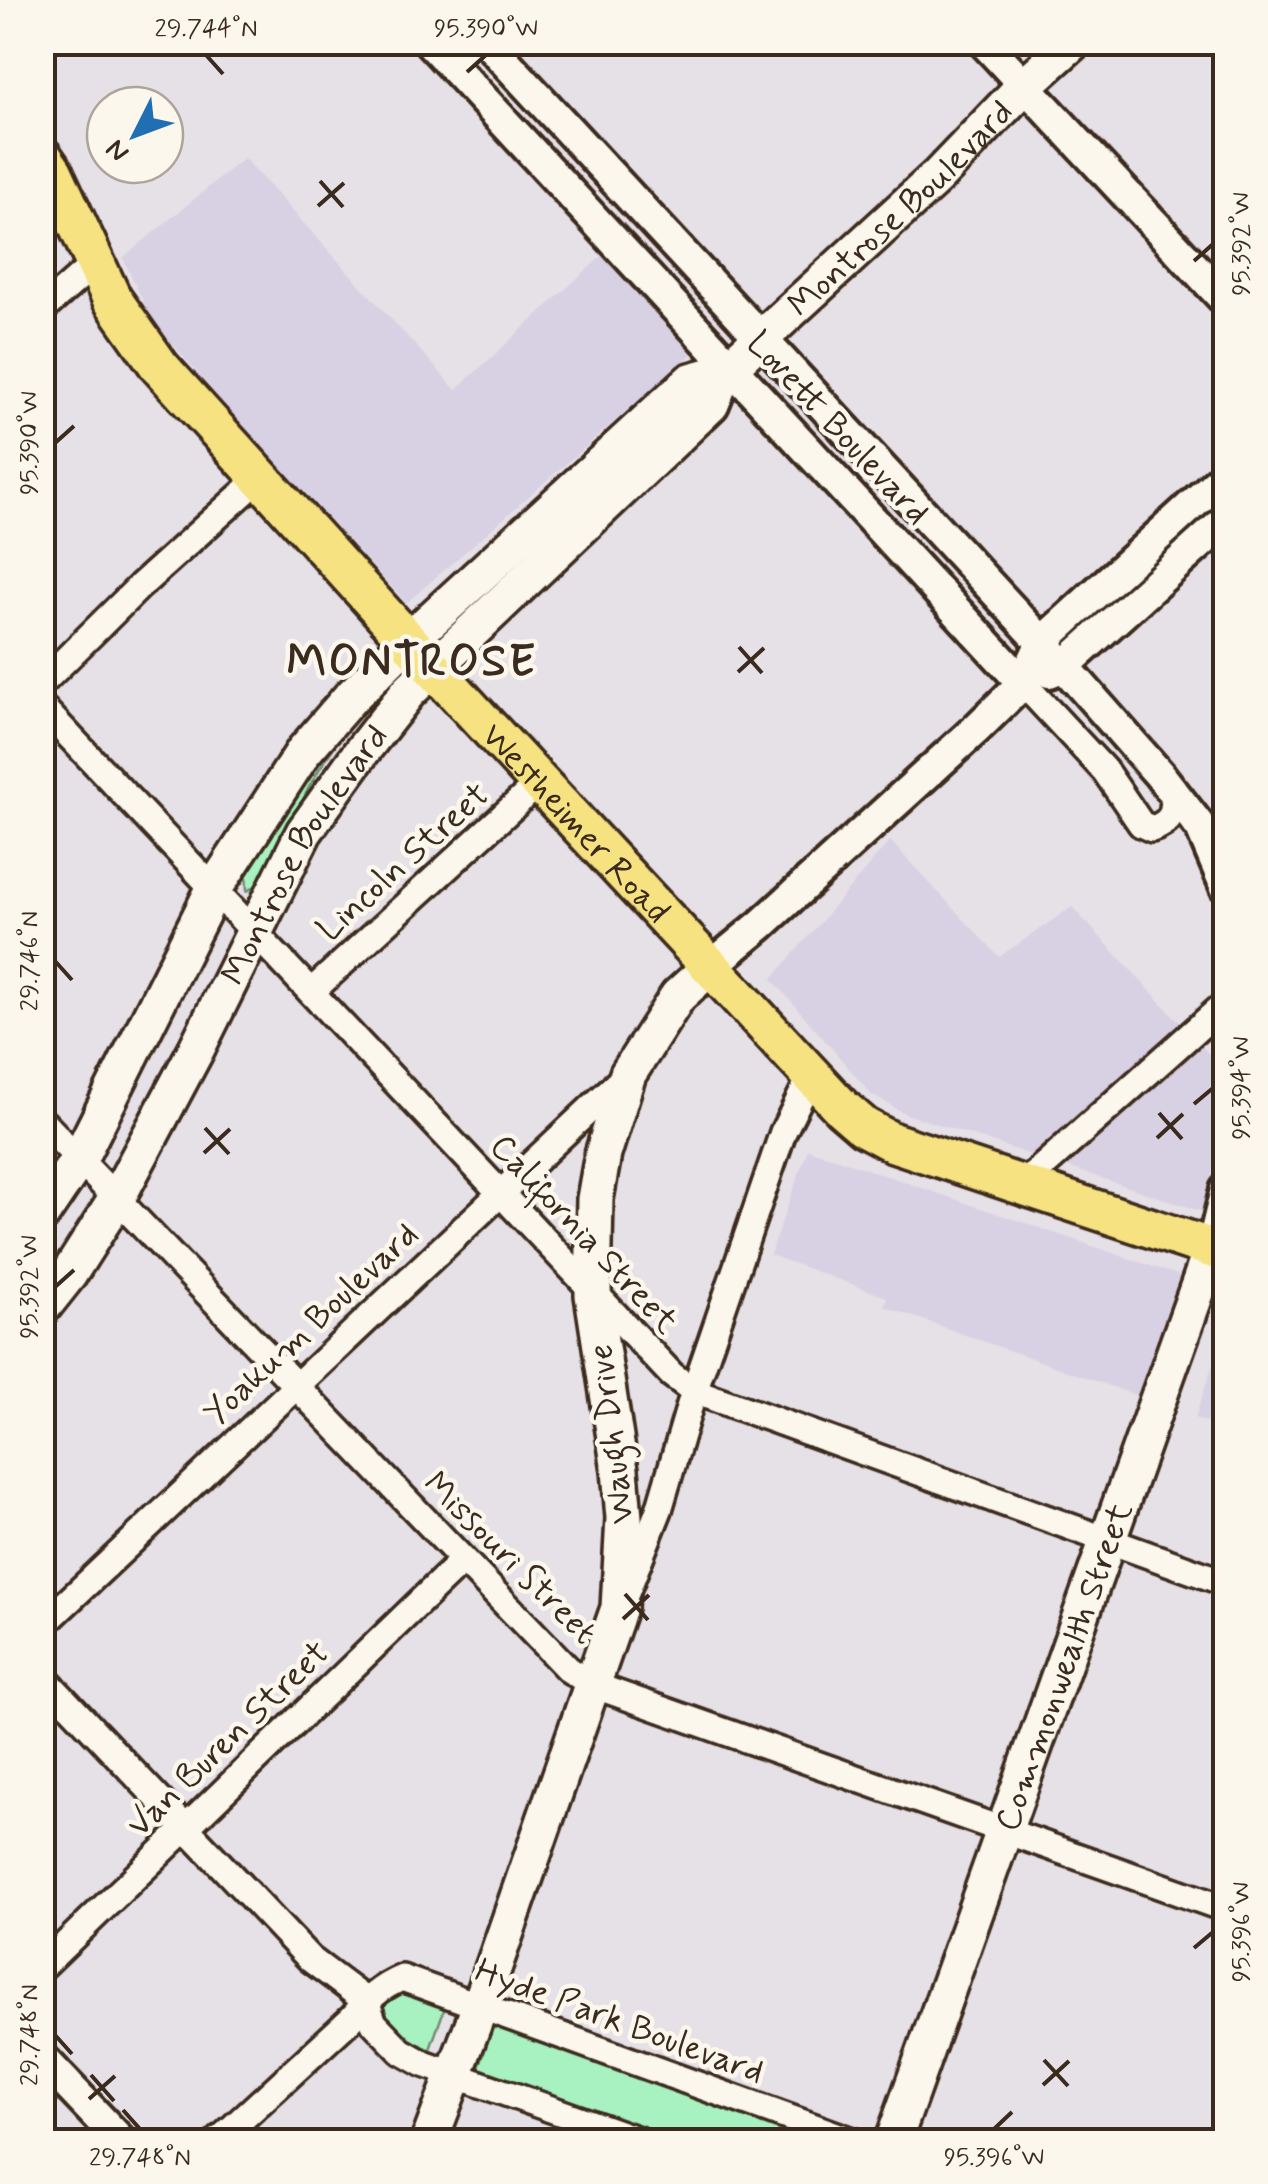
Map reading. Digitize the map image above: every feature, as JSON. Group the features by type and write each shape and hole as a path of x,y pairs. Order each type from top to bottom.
{"main road":[{"name":"Montrose Boulevard","path":"42,1214 78,1159 214,889 304,751 349,698 420,654 711,404 728,369 947,167 1024,86 1073,42"},
{"name":"Westheimer Road","path":"42,156 54,172 94,264 136,336 420,654 810,1076 864,1127 892,1142 1020,1187 1218,1250"},
{"name":"Montrose Boulevard","path":"42,1308 70,1274 116,1200 196,1050 304,832 409,691 420,654"},
{"name":"Waugh Drive","path":"430,2142 618,1608 624,1518 593,1295 595,1199 603,1154 628,1074 678,996 710,966"},
{"name":"Commonwealth Street","path":"893,2142 1108,1542 1218,1250"}],"street":[{"name":"Lovett Boulevard","path":"487,42 1064,666 1201,828 1224,878"},
{"path":"984,42 1226,301"},
{"name":"Lovett Boulevard","path":"450,49 728,369 1105,771 1141,824 1152,829 1167,824 1174,812 1174,793"},
{"path":"42,310 94,264"},
{"path":"710,966 762,924 976,730 1023,683 1042,642 1226,474"},
{"path":"42,682 140,586 261,478"},
{"path":"1023,683 1064,666 1226,520"},
{"name":"California Street","path":"42,707 664,1369 694,1390 1226,1583"},
{"name":"Lincoln Street","path":"311,992 540,782"},
{"path":"1020,1187 1226,1004"},
{"name":"Yoakum Boulevard","path":"42,1626 628,1074"},
{"path":"618,1608 659,1510 694,1390 783,1132 810,1076"},
{"name":"Missouri Street","path":"42,1120 462,1562 563,1665 593,1685 1226,1909"},
{"name":"Commonwealth Street","path":"1218,1250 1226,1190"},
{"name":"Van Buren Street","path":"42,1967 462,1562"},
{"path":"42,1676 310,1959 366,2001 374,2023 401,2052 644,2142"},
{"name":"Hyde Park Boulevard","path":"366,2001 384,1985 402,1978 856,2142"},
{"path":"217,2142 366,2001"},
{"path":"42,2058 122,2142"}],"shaded area":[{"path":"244,158 456,390 603,255 692,354 406,603 220,400 151,318 123,258"},
{"path":"890,841 999,957 1072,907 1225,1071 1225,1219 904,1113 872,1095 772,979"},
{"path":"808,1149 1180,1276 1138,1396 884,1306 887,1297 770,1255"},
{"path":"1225,1329 1225,1428 1195,1418"}],"green space":[{"path":"327,740 334,747 308,789 284,846 268,874 247,891 246,868"},
{"path":"399,1990 445,2007 429,2052 406,2043 379,2011 382,2002"},
{"path":"494,2024 821,2141 680,2141 478,2070"}],"district":[{"name":"MONTROSE","path":"412,659"}]}
